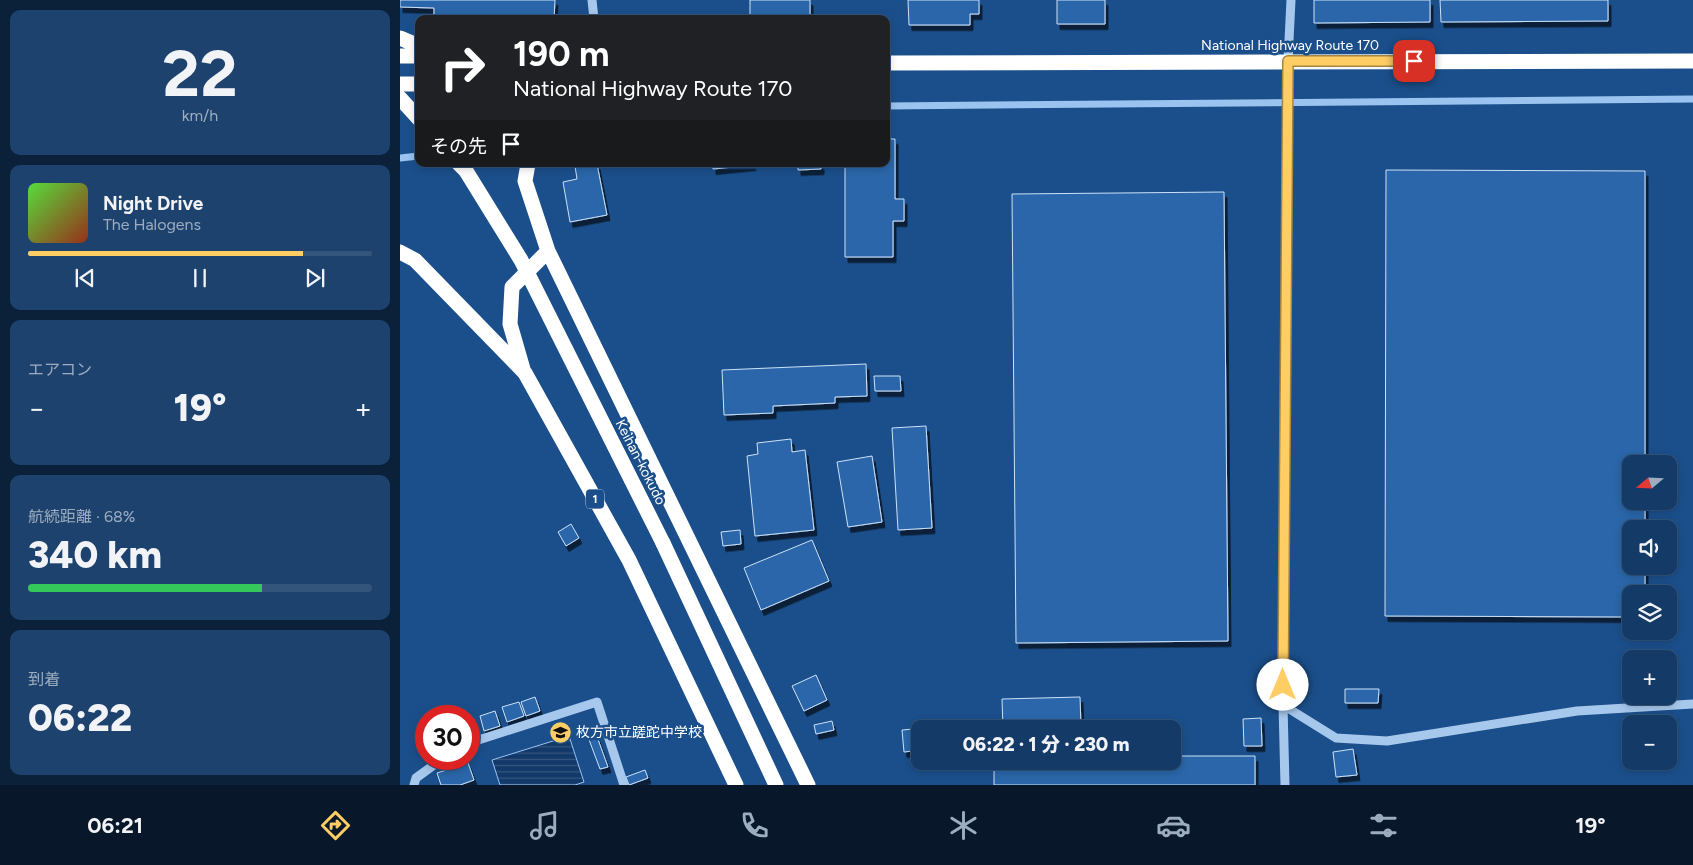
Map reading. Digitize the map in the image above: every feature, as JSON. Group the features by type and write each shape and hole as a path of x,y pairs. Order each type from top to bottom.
{"highway":[{"path":"400,38 415,44"},
{"path":"400,56 415,56"},
{"name":"National Highway Route 170","path":"890,63 1693,61"},
{"path":"400,84 415,84"},
{"path":"400,98 415,115"},
{"name":"Keihan-kokudo","path":"462,167 521,260 663,543 776,785"},
{"path":"527,167 525,181 548,251 808,785"},
{"path":"524,372 510,324 512,287 548,251"},
{"name":"1","path":"400,252 415,260 524,372 629,560 736,785"}],"street":[{"path":"592,0 594,15"},
{"path":"1285,785 1283,705 1287,96 1291,0"},
{"path":"480,739 597,702 624,785"},
{"path":"1283,705 1336,738 1387,740 1577,711 1693,704"},
{"path":"414,785 416,778 427,770"}],"water":[{"path":"569,736 584,782 575,785 500,785 492,760"}],"building":[{"path":"400,0 555,0 554,15 434,15 434,8 400,7"},
{"path":"750,0 810,0 810,15 750,15"},
{"path":"908,0 979,0 979,14 970,14 970,25 909,25"},
{"path":"1057,0 1105,0 1105,24 1057,24"},
{"path":"1314,0 1430,0 1430,22 1314,23"},
{"path":"1440,0 1608,0 1608,21 1441,22"},
{"path":"890,139 895,139 895,199 904,199 904,221 893,221 893,257 845,257 845,167 890,167"},
{"path":"575,167 598,167 607,215 570,222 563,182 577,179"},
{"path":"713,167 733,167 713,169"},
{"path":"798,167 821,167 821,169 798,170"},
{"path":"1386,170 1645,171 1645,455 1622,455 1622,510 1645,510 1645,520 1622,520 1622,575 1645,575 1645,585 1622,585 1622,617 1385,616"},
{"path":"1224,192 1228,641 1016,643 1012,194"},
{"path":"866,364 867,396 835,397 835,403 773,406 773,413 724,415 722,370"},
{"path":"874,376 900,376 901,391 875,391"},
{"path":"926,426 932,528 898,530 892,428"},
{"path":"791,439 792,452 805,450 814,530 755,536 747,456 758,454 757,443"},
{"path":"872,456 882,522 848,527 837,462"},
{"path":"571,524 579,538 566,546 558,532"},
{"path":"740,530 741,544 723,546 721,532"},
{"path":"812,540 829,581 761,610 744,568"},
{"path":"816,675 827,700 804,711 792,686"},
{"path":"1345,689 1379,689 1378,703 1345,703"},
{"path":"535,697 540,711 526,716 521,702"},
{"path":"1080,697 1081,720 1003,720 1002,699"},
{"path":"519,702 524,716 507,722 502,707"},
{"path":"495,711 500,726 484,731 480,716"},
{"path":"1261,718 1262,746 1244,746 1243,719"},
{"path":"832,721 834,730 816,734 814,725"},
{"path":"911,729 911,751 904,752 902,730"},
{"path":"596,734 608,767 600,769 588,737"},
{"path":"1353,749 1357,775 1336,777 1333,752"},
{"path":"1181,756 1255,756 1255,785 994,785 994,770 1181,770"},
{"path":"446,770 470,770 474,780 460,785 441,785 437,773"},
{"path":"645,770 648,778 629,785 626,777"}],"waterway":[{"path":"890,106 1693,99"},
{"path":"400,158 415,156"}],"place":[{"name":"枚方市立蹉跎中学校","path":"560,732"}],"route":[{"path":"1283,685 1288,61 1414,61"}]}
